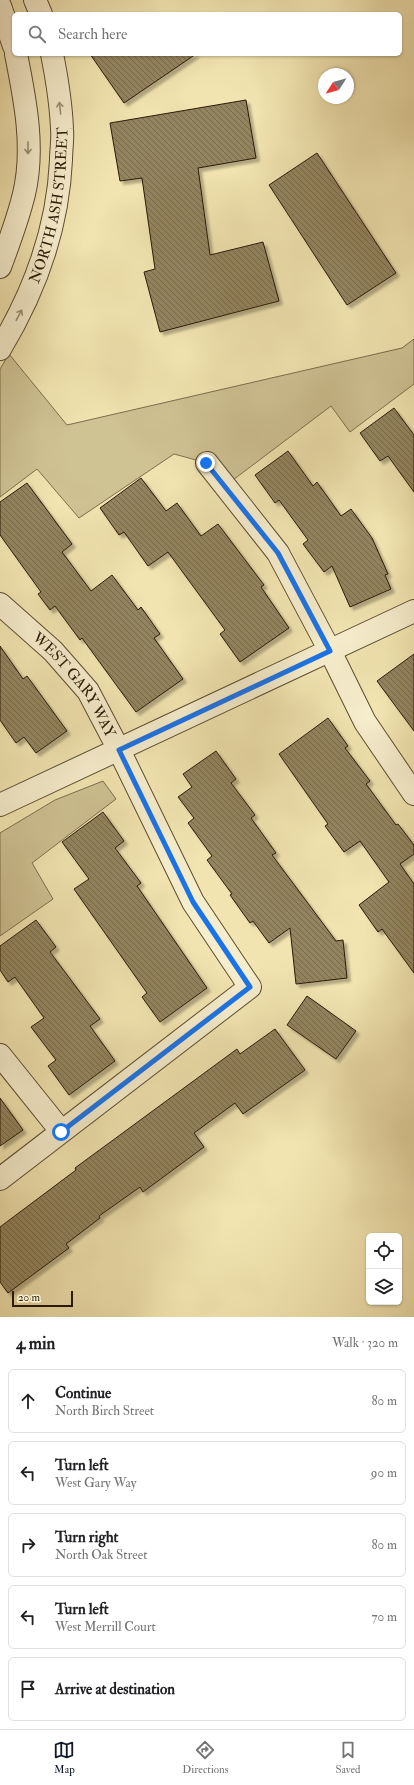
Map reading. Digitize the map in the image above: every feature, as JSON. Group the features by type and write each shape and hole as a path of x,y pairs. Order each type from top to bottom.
{"street":[{"path":"35,0 39,12"},
{"path":"0,6 12,40"},
{"name":"NORTH ASH STREET","path":"0,267 24,193 28,162 28,123 16,56"},
{"name":"NORTH ASH STREET","path":"0,349 28,297 42,263 58,197 62,131 57,79 52,56"},
{"path":"206,463 278,553 330,651 365,722 414,794"},
{"name":"WEST GARY WAY","path":"0,604 53,650 88,691 119,750 193,902 250,987 61,1132"},
{"path":"0,805 43,783 119,750 414,611"},
{"path":"0,1056 61,1132 0,1179"}],"shaded area":[{"path":"414,339 414,384 350,432 331,406 225,486 207,463 174,454 79,518 37,469 0,497 0,369 9,354 67,425 402,348"},
{"path":"103,781 116,799 32,863 53,899 0,936 0,833 55,800"}],"building":[{"path":"91,56 193,56 124,103"},
{"path":"246,100 256,158 198,168 210,255 263,242 279,301 160,332 144,272 155,269 142,178 120,181 110,123"},
{"path":"317,153 396,273 347,305 269,185"},
{"path":"394,408 414,435 414,492 388,456 380,461 360,433"},
{"path":"288,451 313,486 317,482 341,516 351,509 372,538 388,574 385,575 391,589 350,607 332,566 324,572 303,544 308,540 279,500 275,503 255,475"},
{"path":"141,478 166,511 177,503 201,536 218,524 264,585 261,587 289,628 240,662 220,634 225,630 168,552 148,566 124,532 119,535 100,508"},
{"path":"27,483 72,544 62,552 91,591 112,575 138,610 141,607 160,634 154,638 183,679 136,712 82,638 80,640 55,606 50,610 38,594 41,592 0,535 0,502"},
{"path":"0,646 23,679 27,676 67,731 36,753 24,737 16,743 0,720"},
{"path":"414,654 414,731 377,681"},
{"path":"328,718 348,746 345,748 370,781 366,784 396,825 398,824 414,845 414,854 400,864 414,884 414,973 382,929 378,932 359,905 389,882 360,841 344,852 325,826 328,824 279,754"},
{"path":"216,751 236,779 231,783 255,815 251,818 276,853 272,855 336,941 343,940 347,978 296,984 290,928 269,943 253,921 250,923 230,895 232,894 207,860 212,856 188,823 194,818 178,797 192,787 183,774"},
{"path":"103,812 124,841 115,848 141,883 137,886 207,988 160,1022 142,997 147,993 74,889 89,879 62,842"},
{"path":"36,920 56,947 50,952 100,1019 90,1026 115,1061 69,1095 48,1066 56,1060 31,1027 44,1018 15,977 8,982 0,970 0,946"},
{"path":"307,996 356,1031 336,1059 287,1025"},
{"path":"275,1029 305,1070 243,1114 235,1103 194,1133 204,1147 143,1192 140,1187 99,1216 100,1218 66,1244 69,1248 8,1293 0,1282 0,1227 76,1170 75,1168 237,1049 240,1054"},
{"path":"0,1098 23,1130 0,1146"}],"route":[{"path":"61,1132 250,987 193,902 119,750 330,651 278,553 206,463"}]}
